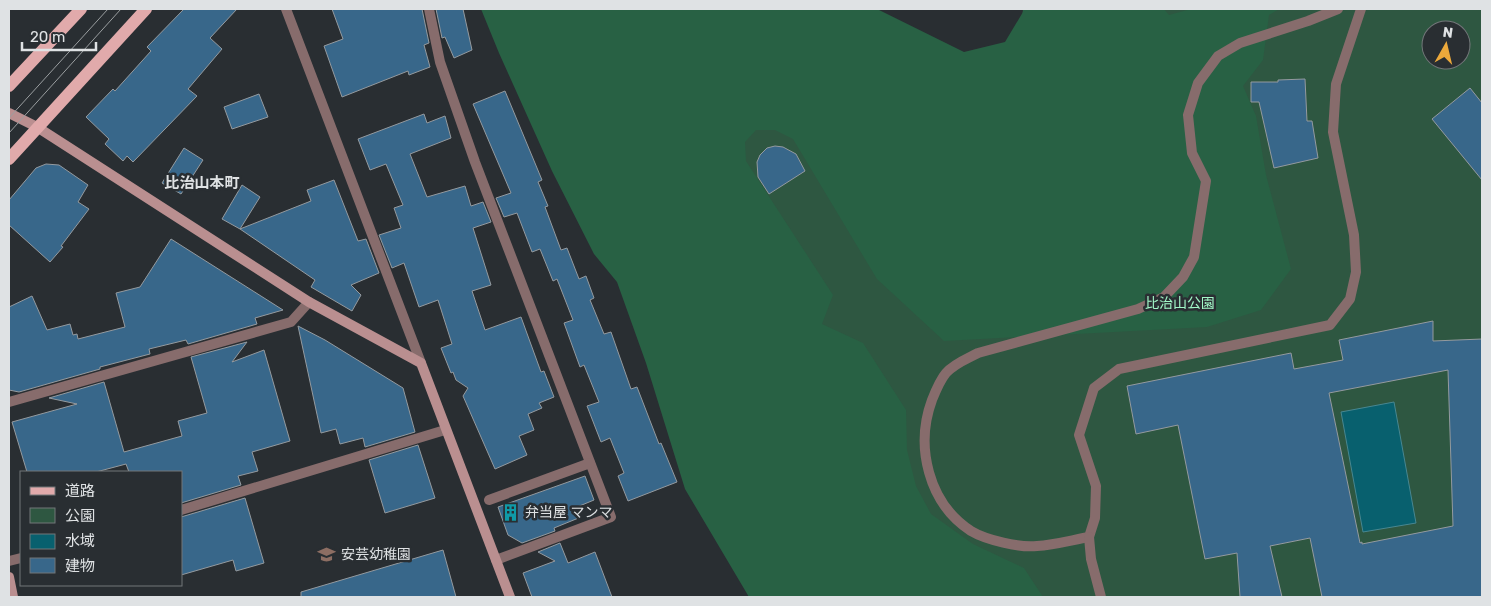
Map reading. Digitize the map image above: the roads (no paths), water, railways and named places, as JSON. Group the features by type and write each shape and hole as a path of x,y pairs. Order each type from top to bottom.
{"main road":[{"path":"9,86 81,9"},
{"path":"9,159 146,9"}],"street":[{"path":"286,9 510,597"},
{"path":"429,9 440,62 475,162 518,270 610,517 496,560"},
{"path":"1089,537 1035,547 998,542 972,531 952,515 934,487 927,468 924,445 928,411 937,388 946,373 956,364 978,353 1138,309 1164,297 1183,277 1194,257 1206,181 1192,153 1188,114 1198,83 1218,56 1240,43 1308,21 1338,9"},
{"path":"1101,597 1091,559 1089,537 1095,518 1096,486 1079,435 1094,388 1119,369 1330,324 1350,299 1356,272 1354,235 1333,132 1336,84 1361,9"},
{"path":"9,113 37,127 309,302 420,363"},
{"path":"9,402 291,322 309,302"},
{"path":"182,510 445,430"},
{"path":"489,500 590,463"},
{"path":"9,577 14,597"}],"water":[{"path":"1394,402 1416,523 1363,532 1341,412"}],"tram line":[{"path":"9,118 108,9"},
{"path":"9,133 121,9"}],"place":[{"name":"弁当屋 マンマ","path":"511,512"},
{"name":"安芸幼稚園","path":"327,554"}],"district":[{"name":"比治山本町","path":"202,183"}],"park label":[{"name":"比治山公園","path":"1180,303"}]}
